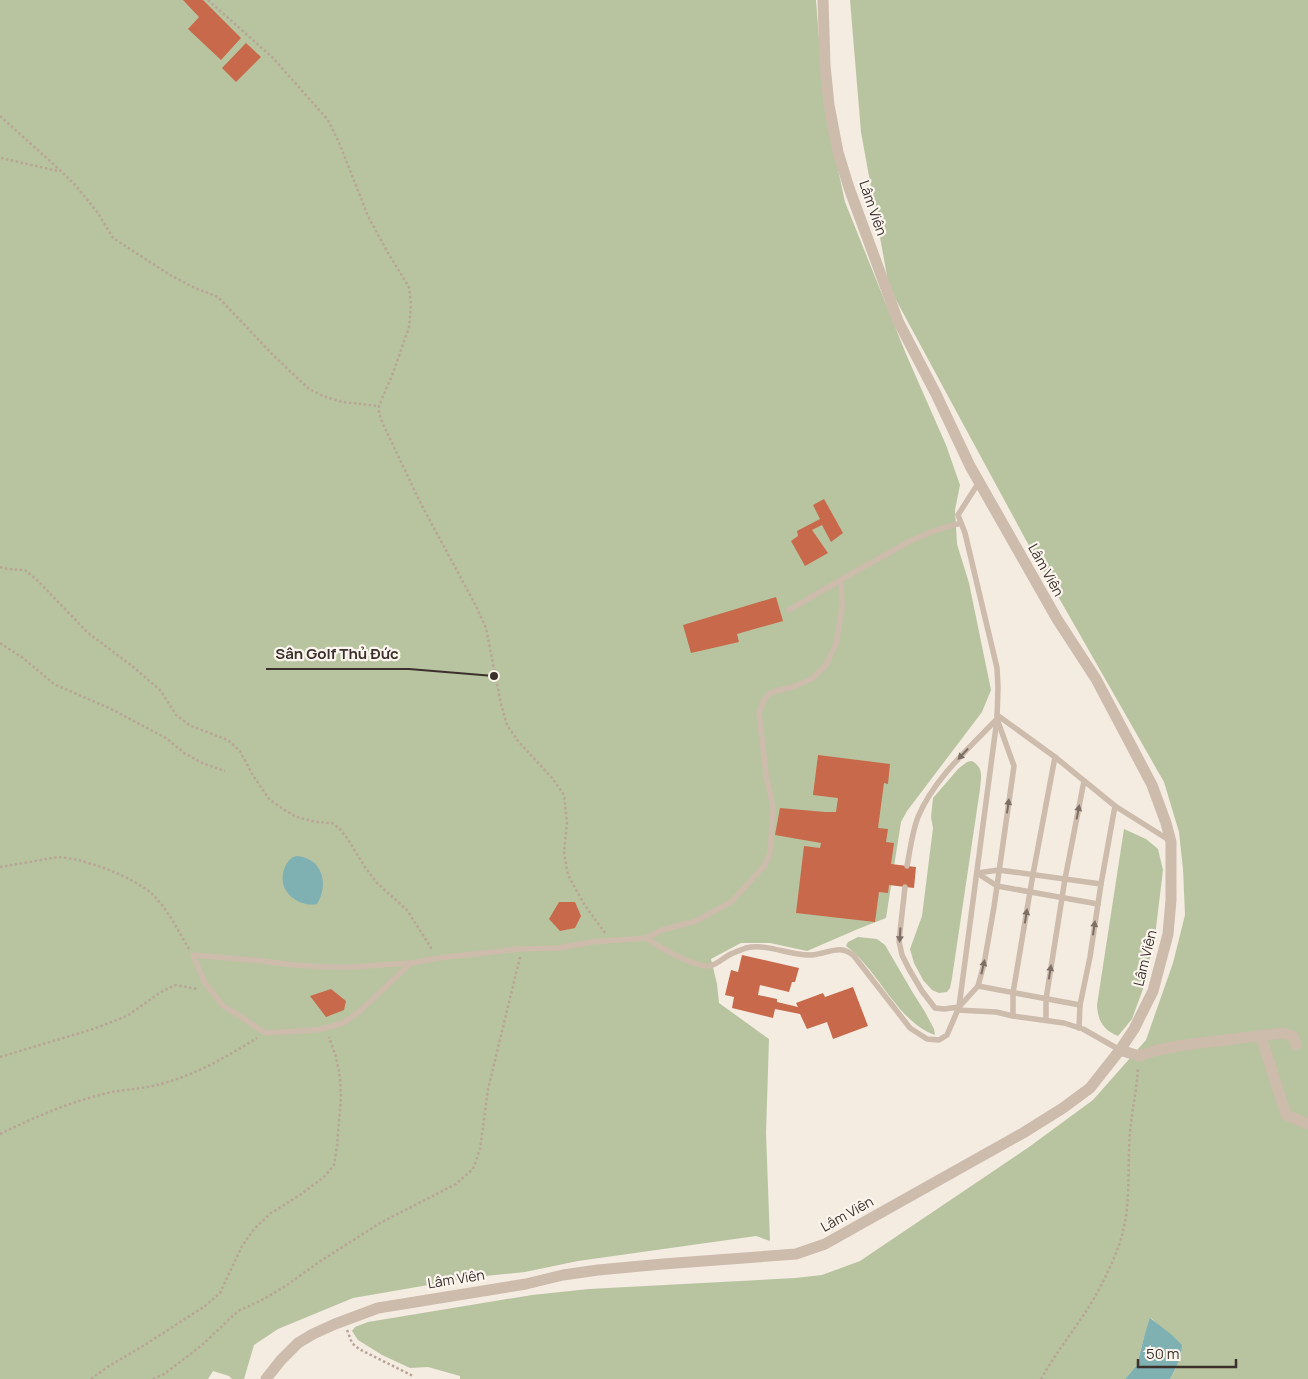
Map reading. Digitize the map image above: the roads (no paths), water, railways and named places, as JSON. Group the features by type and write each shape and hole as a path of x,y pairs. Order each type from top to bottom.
{"street":[{"name":"Lâm Viên","path":"266,1379 298,1343 344,1320 378,1308 526,1284 564,1275 598,1270 796,1254 826,1244 1008,1142 1063,1108 1090,1088 1134,1029 1153,991 1168,934 1171,900 1171,842 1166,823 1152,786 1096,679 1057,619 970,466 898,320 849,188 838,152 828,105 823,0"},
{"path":"1120,1050 1139,1056 1184,1045 1283,1033 1293,1036 1296,1045"},
{"path":"1261,1036 1286,1115 1308,1124"}],"lane":[{"path":"646,938 683,959 708,966 716,964 729,955 747,948 772,949 810,955 842,949 848,950 910,1028 927,1039 939,1040 947,1035 958,1008 997,717 997,668 965,533 958,515 979,482"},
{"path":"790,610 912,540 936,530 961,523"},
{"path":"411,963 360,1011 343,1023 317,1030 265,1034 223,1006 205,983 193,955 293,965 353,968 411,963 522,948 559,948 646,938 662,930 696,921 732,902 765,865 770,853 773,808 766,774 759,713 764,700 769,694 793,687 813,678 826,665 836,644 842,608 841,580"},
{"path":"997,717 1055,757 1115,806 1171,842"},
{"path":"907,866 917,820 930,794 961,755 997,717"},
{"path":"958,1008 978,986 984,964 1000,870 1014,766 997,717"},
{"path":"1013,1016 1013,993 1055,757"},
{"path":"1046,1020 1046,999 1065,879 1084,781"},
{"path":"1078,1028 1080,1005 1090,957 1115,806"},
{"path":"977,873 1000,870 1101,884"},
{"path":"977,873 997,886 1098,904"},
{"path":"904,887 900,941 902,955 908,969 935,1008 944,1010 958,1008 996,1012 1064,1023 1083,1030 1120,1050"},
{"path":"978,986 1080,1005"}],"water":[{"path":"296,856 305,857 312,861 321,872 323,888 317,904 301,903 292,897 285,888 283,883 284,871 289,860"},
{"path":"1150,1318 1182,1345 1178,1363 1170,1379 1125,1379 1137,1365"}],"place":[{"name":"Sân Golf Thủ Đức","path":"494,676"}]}
